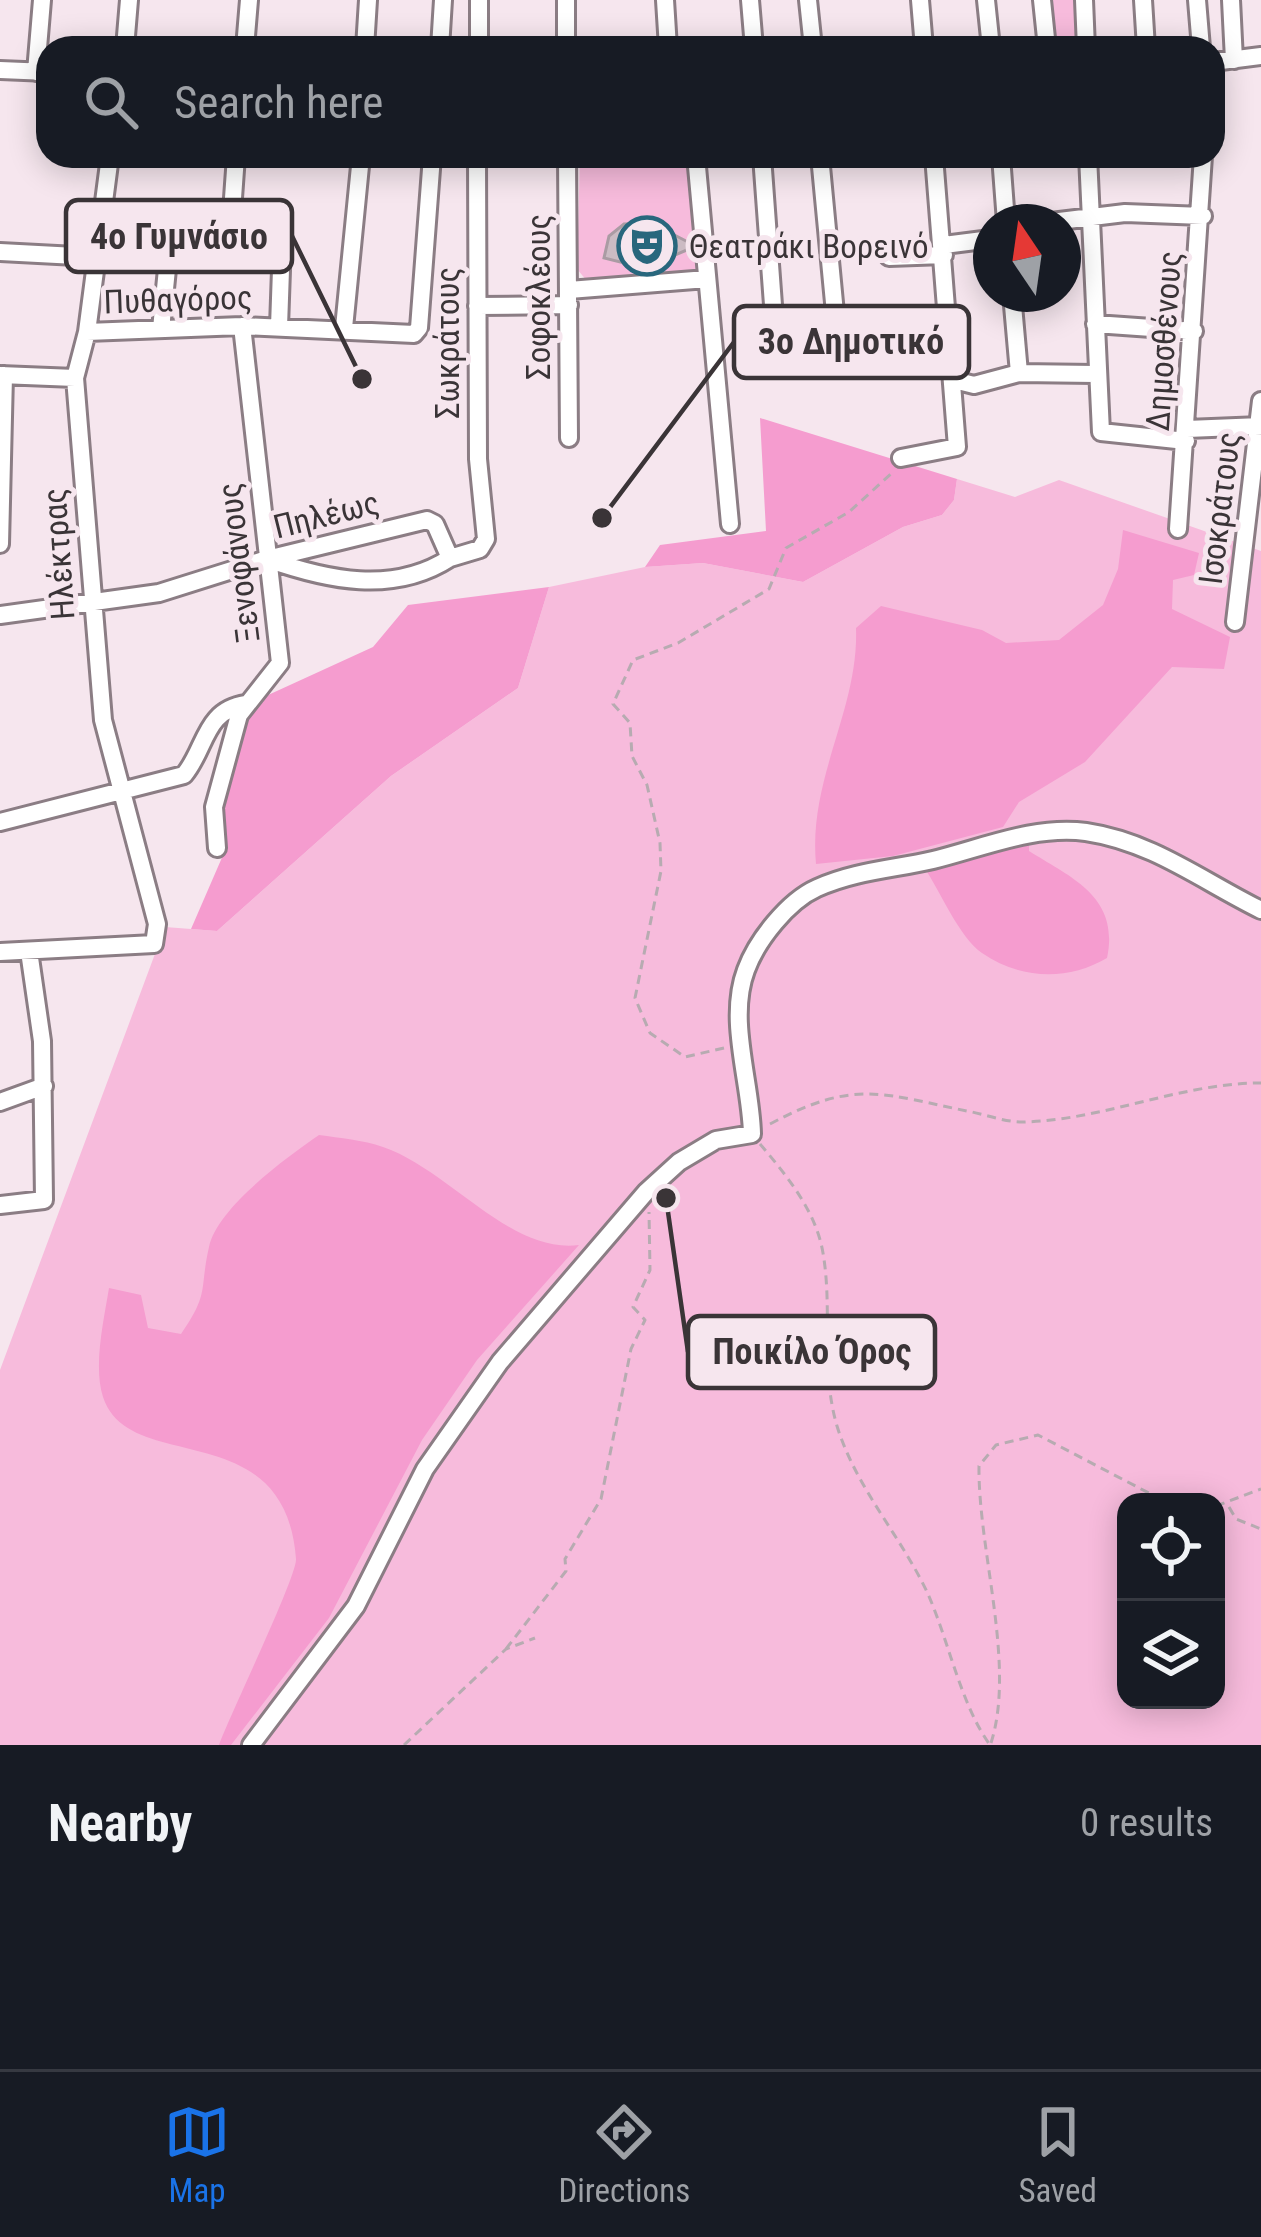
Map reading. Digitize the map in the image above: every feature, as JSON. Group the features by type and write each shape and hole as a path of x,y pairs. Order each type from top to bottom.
{"street":[{"path":"42,0 42,36"},
{"path":"126,36 129,0"},
{"path":"246,36 249,0"},
{"path":"366,36 368,0"},
{"path":"441,36 443,0"},
{"path":"479,0 479,36"},
{"path":"566,0 566,36"},
{"path":"665,0 667,36"},
{"path":"750,0 753,36"},
{"path":"808,0 812,36"},
{"path":"920,0 923,36"},
{"path":"986,0 990,36"},
{"path":"1042,0 1046,36"},
{"path":"1084,0 1086,36"},
{"path":"1143,0 1145,36"},
{"path":"1197,0 1200,36"},
{"path":"1232,0 1234,60"},
{"path":"1225,61 1261,56"},
{"path":"0,70 36,72"},
{"name":"Ηλέκτρας","path":"29,951 154,944 157,924 103,720 75,378 87,332 108,168"},
{"path":"230,241 235,168"},
{"path":"344,328 360,168"},
{"name":"Πυθαγόρος","path":"87,332 242,326 414,334 419,328 431,168"},
{"name":"Σωκράτους","path":"450,558 480,549 486,529 478,459 478,168"},
{"name":"Σοφοκλέους","path":"567,168 569,438"},
{"path":"697,168 730,524"},
{"path":"763,168 777,359 797,363 827,356 837,334 821,168"},
{"path":"901,458 957,447 935,168"},
{"path":"1001,168 1004,204"},
{"path":"1088,168 1101,432 1186,435 1260,427"},
{"name":"Δημοσθένους","path":"1178,530 1203,168"},
{"path":"1081,219 1203,216"},
{"path":"161,329 170,239 282,242 279,327"},
{"path":"889,256 973,243"},
{"path":"0,252 95,256"},
{"path":"476,306 707,279"},
{"path":"1014,312 1019,373"},
{"path":"1095,324 1194,331"},
{"name":"Ξενοφάνους","path":"217,848 214,807 239,715 280,663 242,326"},
{"path":"954,380 998,382 1019,373 1095,374"},
{"path":"0,544 2,375 75,378"},
{"name":"Ισοκράτους","path":"1235,622 1261,400"},
{"name":"Πηλέως","path":"0,615 159,593 267,559 427,520 435,524 450,558"},
{"path":"267,559 342,582 375,581 450,558"},
{"path":"0,822 184,775 210,724 224,711 247,704"},
{"path":"250,1745 356,1606 425,1469 500,1362 646,1192 679,1162 716,1140 752,1134 739,1021 745,971 770,928 812,890 863,871 931,860 1008,838 1083,831 1166,854 1261,910"},
{"path":"0,952 29,951 44,1086 44,1201 0,1205"},
{"path":"0,1102 44,1086"}],"path":[{"path":"743,1044 685,1057 650,1034 639,1016 637,968 650,935 661,843 647,784 632,756 630,723 613,704 633,660 678,643 769,589 786,548 868,498 901,458"},
{"path":"990,1745 974,1722 925,1588 866,1492 837,1426 824,1361 823,1250 797,1187 752,1134 809,1104 856,1090 1023,1122 1093,1113 1212,1083 1261,1083"},
{"path":"404,1745 506,1649 566,1571 565,1558 604,1490 631,1348 645,1320 633,1307 650,1270 646,1192"},
{"path":"990,1745 997,1726 997,1660 979,1466 996,1445 1038,1435 1149,1493"},
{"path":"1225,1505 1261,1489"},
{"path":"1228,1505 1236,1519 1261,1529"},
{"path":"506,1649 535,1638"}],"shaded area":[{"path":"1040,0 1082,0 1084,36 1044,36"},
{"path":"580,168 691,168 698,272 587,281 577,269"},
{"path":"760,418 957,479 954,500 942,515 903,527 803,582 703,563 645,567 660,545 766,531"},
{"path":"957,479 1015,497 1059,480 1261,551 1261,1745 0,1745 0,1370 165,927 217,931 391,776 518,688 549,587 645,567 703,563 803,582 903,527 942,515 954,500"},
{"path":"1123,530 1199,553 1194,575 1173,580 1172,609 1230,637 1224,669 1172,667 1085,762 1019,802 1003,827 893,856 816,864 819,802 850,687 856,628 881,606 982,630 1006,643 1059,640 1103,605 1118,569"},
{"path":"549,587 518,688 391,776 217,931 191,929 227,846 219,811 243,717 255,701 373,647 408,605"},
{"path":"1029,841 1029,851 1076,881 1099,904 1109,937 1107,958 1061,974 1028,973 997,962 965,936 924,867"},
{"path":"319,1135 383,1147 528,1237 579,1245 477,1360 422,1440 329,1618 231,1745 219,1745 293,1571 296,1559 286,1513 265,1483 237,1464 143,1435 118,1421 100,1385 109,1288 141,1295 148,1328 181,1334 200,1300 209,1247 225,1216 255,1185"}],"building":[{"name":"Θεατράκι Βορεινό","path":"651,223 688,242 687,250 644,268 604,258 609,236 624,224"}],"place":[{"name":"Θεατράκι Βορεινό","path":"647,246"},
{"name":"4ο Γυμνάσιο","path":"362,379"},
{"name":"3ο Δημοτικό","path":"602,518"},
{"name":"Ποικίλο Όρος","path":"666,1198"}]}
